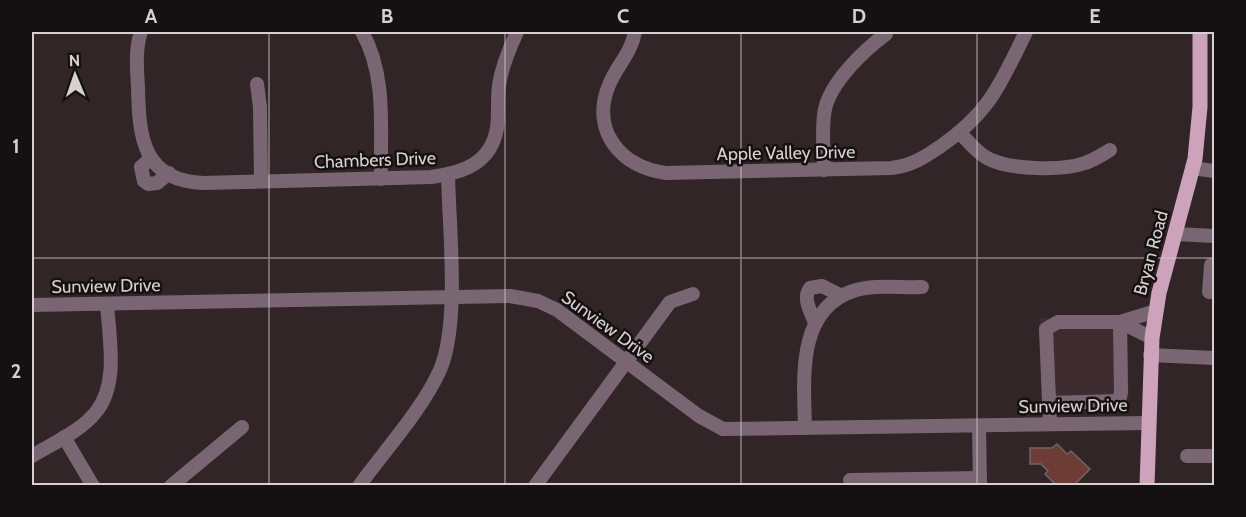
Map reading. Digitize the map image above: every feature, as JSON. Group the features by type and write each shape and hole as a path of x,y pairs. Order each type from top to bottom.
{"main road":[{"name":"Bryan Road","path":"1147,486 1150,355 1156,311 1192,168 1200,107 1200,32"}],"street":[{"name":"Chambers Drive","path":"141,32 137,52 139,128 151,158 169,173 195,183 381,179 448,175 470,168 487,151 493,140 501,75 517,32"},
{"path":"362,32 369,43 378,79 381,179"},
{"name":"Apple Valley Drive","path":"635,32 629,53 610,82 603,114 608,135 614,146 635,165 666,173 891,168 912,165 960,133 982,112 1026,32"},
{"path":"824,170 826,107 836,87 866,48 886,34"},
{"path":"257,84 260,107 261,181"},
{"path":"960,133 978,152 1004,165 1030,168 1087,163 1110,150"},
{"path":"151,158 141,167 144,181 148,184 157,183 169,173"},
{"path":"1192,168 1215,171"},
{"path":"358,486 429,390 440,370 449,340 448,175"},
{"path":"1175,234 1215,236"},
{"path":"1215,265 1210,265 1209,292 1215,292"},
{"path":"815,323 807,302 806,293 810,288 822,286 842,296"},
{"path":"805,428 804,369 815,323 821,313 842,296 869,288 922,287"},
{"path":"535,486 670,302 693,294"},
{"name":"Sunview Drive","path":"32,305 510,296 538,301 557,310 699,416 723,429 1148,423"},
{"path":"32,456 64,437 95,414 105,395 110,369 107,304"},
{"path":"1050,424 1046,329 1058,322 1120,322 1156,311"},
{"path":"1120,322 1152,338"},
{"path":"1048,403 1119,400 1120,322"},
{"path":"1150,355 1215,358"},
{"path":"850,480 980,482 979,426"},
{"path":"171,486 242,427"},
{"path":"64,437 93,486"},
{"path":"1187,456 1215,456"}],"shaded area":[{"path":"1127,315 1129,407 1042,410 1039,318"}],"building":[{"path":"1057,444 1067,454 1071,451 1090,469 1073,486 1057,486 1045,474 1048,471 1041,464 1030,464 1030,448 1052,448"}]}
